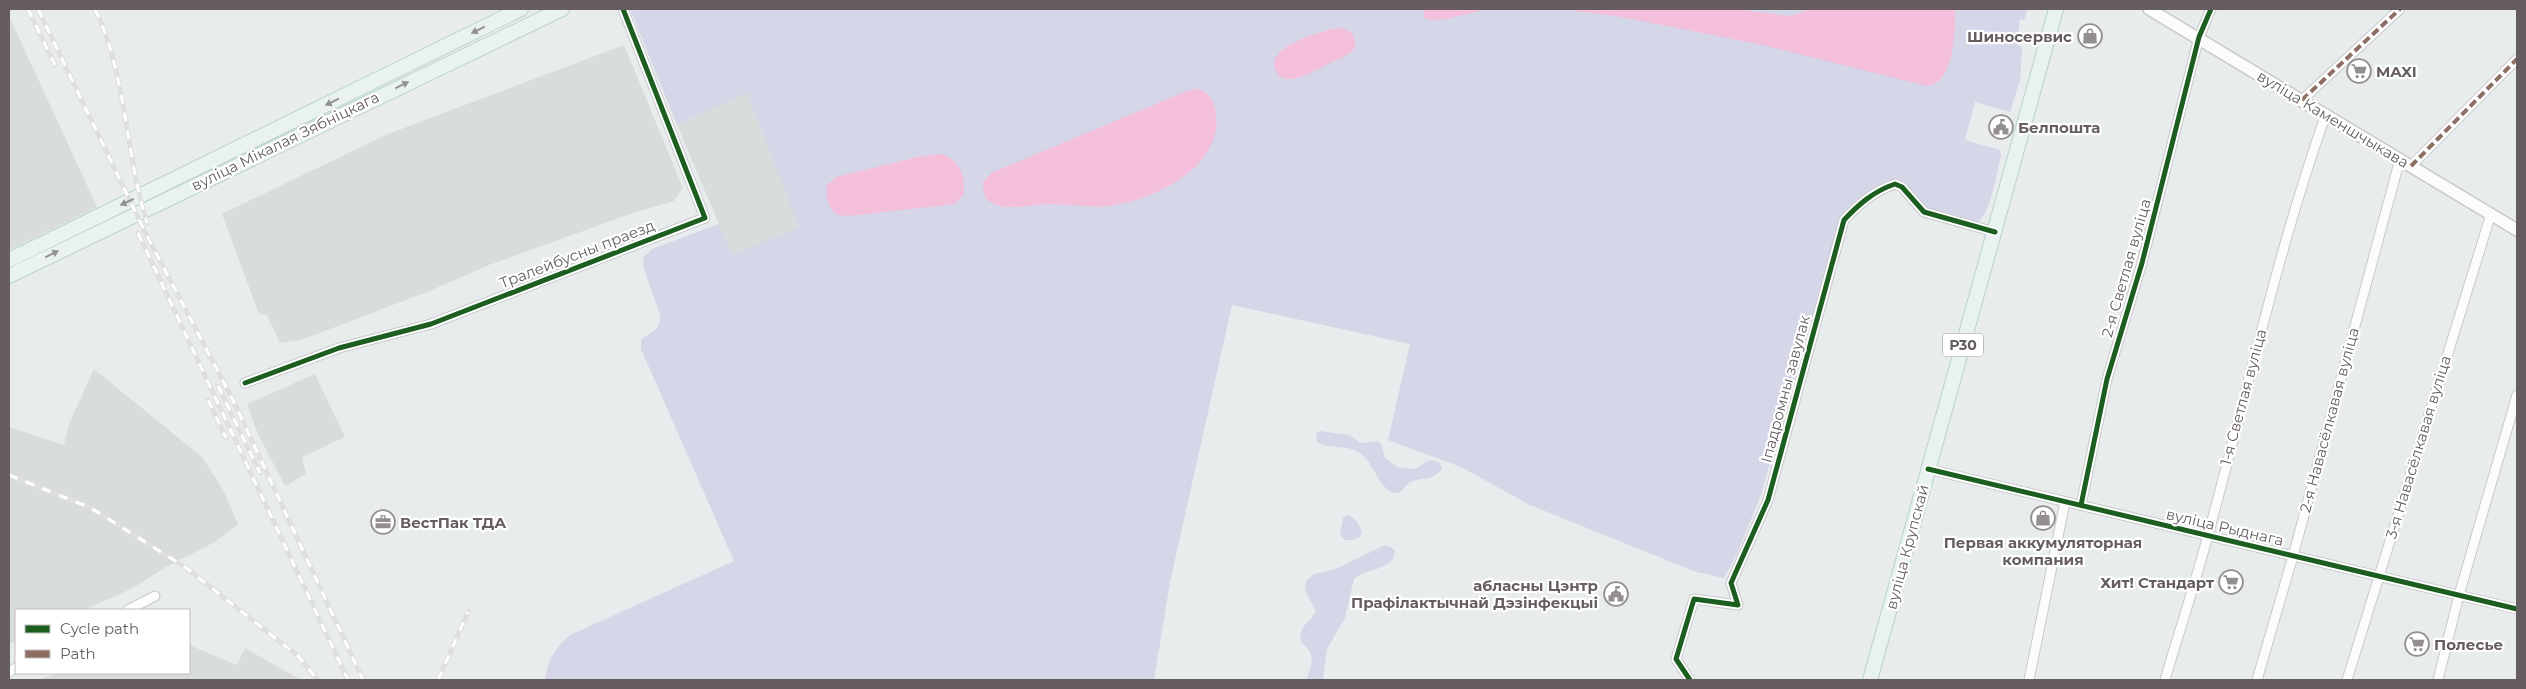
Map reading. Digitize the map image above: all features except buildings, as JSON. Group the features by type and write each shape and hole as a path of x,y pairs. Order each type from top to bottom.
{"main road":[{"name":"вуліца Мікалая Зябніцкага","path":"197,176 521,9"},
{"name":"вуліца Мікалая Зябніцкага","path":"9,260 174,187 562,9"},
{"name":"вуліца Крупскай","path":"1870,680 1996,232 2056,9"},
{"name":"вуліца Мікалая Зябніцкага","path":"9,276 174,187"}],"street":[{"name":"Тралейбусны праезд","path":"245,383 339,348 430,324 705,218 622,9"},
{"name":"вуліца Каменшчыкава","path":"2149,9 2199,37 2517,230"},
{"name":"2-я Светлая вуліца","path":"2081,506 2107,379 2142,263 2199,37 2211,9"},
{"path":"2302,100 2400,9"},
{"path":"2411,166 2517,59"},
{"name":"1-я Светлая вуліца","path":"2165,680 2208,536 2244,390 2294,206 2326,114"},
{"name":"2-я Навасёлкавая вуліца","path":"2257,680 2293,556 2400,159"},
{"name":"Іпадромны завулак","path":"1690,680 1676,659 1694,599 1738,604 1731,583 1768,500 1844,220 1861,202 1884,188 1895,184 1902,188 1924,212 1996,232"},
{"name":"3-я Навасёлкавая вуліца","path":"2347,680 2491,214"},
{"path":"2438,680 2459,595 2517,396"},
{"name":"вуліца Рыднага","path":"1928,469 2517,609"},
{"path":"2029,680 2066,502"},
{"path":"130,609 155,596"}],"shaded area":[{"path":"630,9 2028,9 2024,20 2020,19 2017,44 2022,48 2020,80 2010,112 1975,102 1965,140 2000,150 2001,156 1992,194 1985,213 1980,220 1974,225 1929,215 1905,192 1887,186 1838,226 1761,495 1736,556 1724,578 1696,572 1530,505 1461,467 1388,440 1410,344 1232,305 1170,582 1154,680 545,680 553,655 570,635 734,561 641,349 641,339 657,329 661,317 644,269 643,257 652,249 719,224 732,255 799,227 747,93 677,125"},
{"path":"1424,9 1488,9 1446,19 1430,20 1424,18"},
{"path":"1563,9 1735,9 1790,16 1801,13 1805,9 1955,9 1955,30 1952,55 1943,76 1936,83 1927,86 1763,45 1621,17"},
{"path":"9,16 97,207 9,250"},
{"path":"1342,28 1353,34 1355,47 1353,50 1303,76 1287,79 1280,77 1276,71 1274,61 1284,48 1314,34"},
{"path":"624,45 683,188 674,201 630,214 489,265 427,292 301,340 280,343 267,315 259,314 222,214 388,134"},
{"path":"1198,89 1206,93 1213,102 1216,115 1215,134 1208,151 1197,166 1163,189 1126,203 1108,206 1050,204 1004,207 990,202 985,195 983,182 991,173 1187,91"},
{"path":"747,93 800,228 732,255 677,125"},
{"path":"941,154 957,164 964,181 964,194 955,204 848,216 838,215 830,206 826,193 827,185 836,177 917,157"},
{"path":"94,369 203,458 223,490 238,524 215,542 166,567 131,589 86,609 15,609 15,641 9,644 9,427 64,445 69,424"},
{"path":"315,374 345,437 302,457 306,474 285,486 258,434 247,404"},
{"path":"1320,431 1349,435 1361,443 1378,441 1382,446 1385,458 1397,467 1416,469 1427,461 1434,460 1440,463 1442,468 1436,475 1413,481 1400,492 1393,493 1383,485 1369,462 1360,453 1355,450 1327,446 1317,442 1316,434"},
{"path":"1348,515 1356,520 1362,531 1360,537 1352,540 1345,540 1340,535 1343,518"},
{"path":"1385,545 1395,551 1393,559 1384,566 1364,573 1354,579 1345,618 1327,649 1323,680 1307,680 1312,660 1310,651 1302,643 1301,633 1316,611 1305,591 1306,581 1314,574 1336,569"},
{"path":"190,645 237,665 245,648 301,680 40,680 54,674 190,674"}],"railway":[{"path":"28,9 55,65"},
{"path":"38,9 145,232 234,402 363,680"},
{"path":"95,9 114,61 134,169 147,223"},
{"path":"138,233 348,680"},
{"path":"218,386 260,473"},
{"path":"208,400 226,438"},
{"path":"9,475 91,508 185,567 298,656 318,680"},
{"path":"438,680 468,612"}],"marked path":[{"path":"2302,100 2400,9"},
{"path":"2411,166 2517,59"}],"cycle path":[{"path":"245,383 339,348 431,324 705,218 623,9"},
{"path":"2081,505 2107,379 2142,263 2199,37 2211,9"},
{"path":"1690,680 1676,659 1694,599 1738,605 1731,583 1768,500 1844,220 1867,199 1880,190 1895,184 1902,187 1924,212 1995,232"},
{"path":"1928,469 2517,609"}],"place":[{"name":"Шиносервис","path":"2090,36"},
{"name":"MAXI","path":"2359,71"},
{"name":"Белпошта","path":"2001,127"},
{"name":"Первая аккумуляторная компания","path":"2043,518"},
{"name":"ВестПак ТДА","path":"383,522"},
{"name":"Хит! Стандарт","path":"2231,582"},
{"name":"абласны Цэнтр Прафілактычнай Дэзінфекцыі","path":"1616,594"},
{"name":"Полесье","path":"2417,644"}]}
